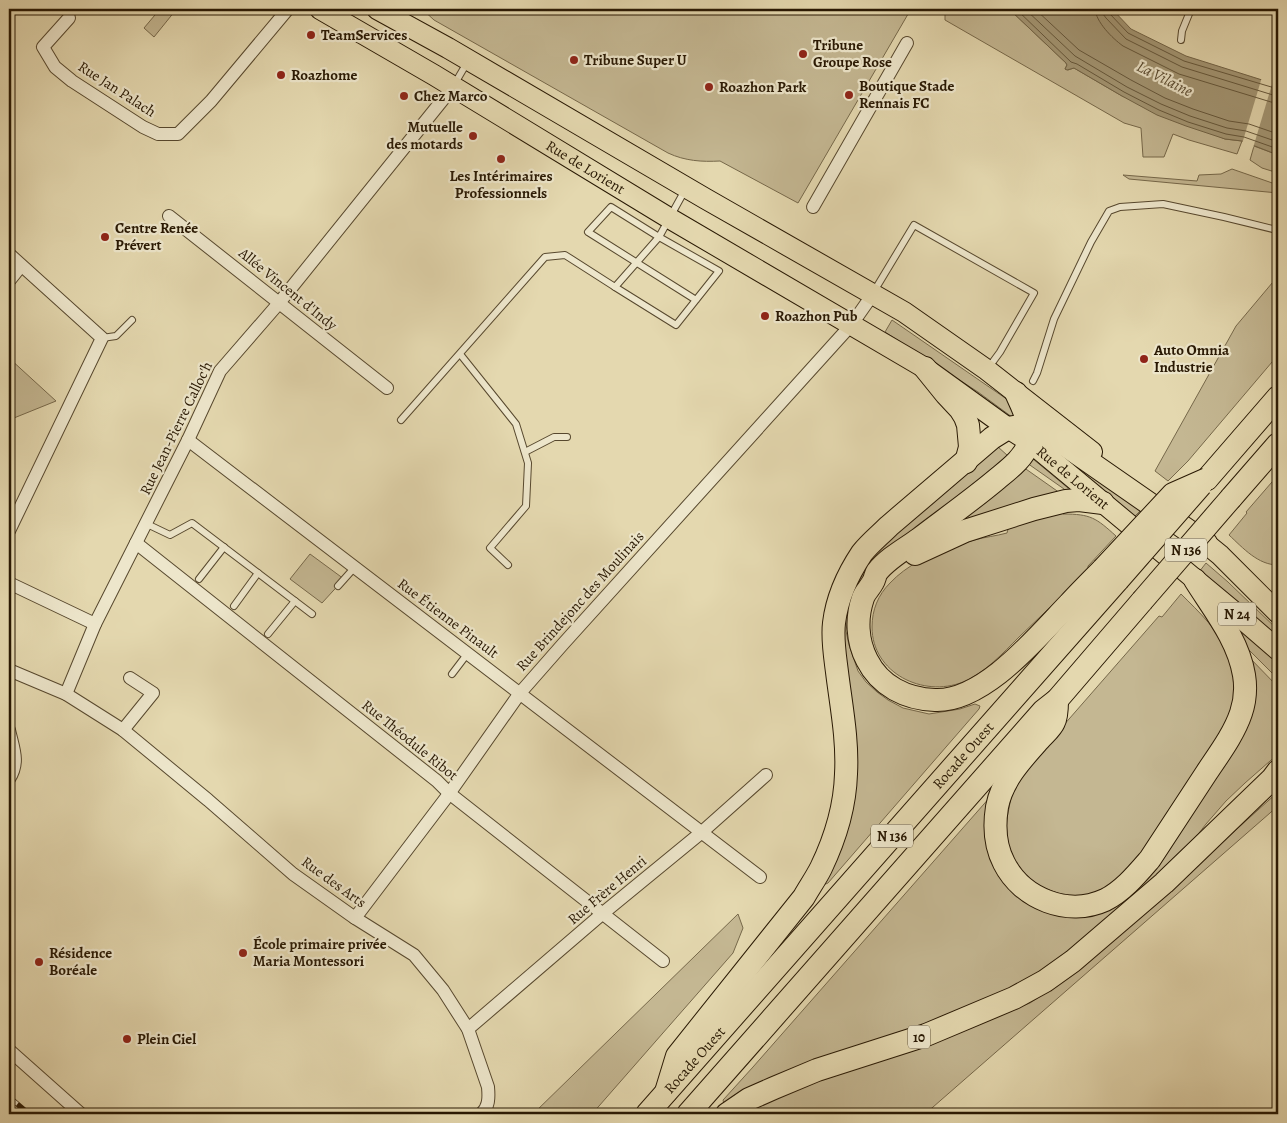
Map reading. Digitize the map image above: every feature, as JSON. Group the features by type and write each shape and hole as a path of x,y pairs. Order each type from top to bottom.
{"highway":[{"path":"925,368 965,417 968,425 970,447 966,462"},
{"path":"1024,387 1025,412 1014,464 977,495 895,556 876,573 864,597 858,621 862,649 872,671 883,682 897,691 916,698 940,700 964,695 995,676 1110,574 1172,494 1207,479 1278,397"},
{"path":"666,1092 677,1056 804,897 821,869 831,844 842,813 846,775 846,750 834,642 834,622 842,590 855,565 873,542 889,526 992,438 1022,433 1065,445 1206,543"},
{"name":"Rocade Ouest","path":"688,1114 1036,718 1057,700 1278,444"},
{"path":"873,582 882,578 899,563 918,552 964,531 1066,501 1079,500 1103,503"},
{"name":"Rocade Ouest","path":"647,1114 1110,574"},
{"path":"1057,700 1055,722 1020,761 1001,794 996,819 997,840 1001,857 1007,869 1016,881 1029,892 1054,904 1076,907 1085,906 1106,899 1117,892 1150,859 1223,746 1241,713 1244,694 1244,674 1238,653 1225,627 1195,580"},
{"name":"10","path":"727,1114 748,1100 791,1080 926,1035 1014,998 1045,981 1073,961 1164,883 1276,775"}],"main road":[{"name":"Rue de Lorient","path":"320,9 669,218 925,368 1022,433 1278,650"},
{"name":"Rue de Lorient","path":"377,9 904,312 987,370 1024,387 1136,486 1220,554 1278,613"}],"street":[{"name":"Rue Jan Palach","path":"69,18 43,47 55,67 72,81 143,127 158,134 178,134 212,100 288,9"},
{"path":"813,207 907,43"},
{"name":"Rue Jean-Pierre Calloc'h","path":"66,694 95,624 147,524 220,371 279,303 452,87"},
{"name":"Allée Vincent d'Indy","path":"169,216 387,388"},
{"path":"9,254 102,338 9,531"},
{"path":"9,281 21,266"},
{"path":"852,324 873,294"},
{"name":"Rue Brindejonc des Moulinais","path":"355,918 449,794 520,693 569,636 852,324"},
{"name":"Rue Étienne Pinault","path":"188,440 760,877"},
{"name":"Rue Théodule Ribot","path":"136,542 429,775 449,794 664,961"},
{"path":"9,583 95,624"},
{"name":"Rue des Arts","path":"10,672 66,694 123,730 208,800 293,874 355,918 414,955 444,990 468,1029 488,1087 489,1097 486,1110 481,1114"},
{"path":"123,730 153,694 130,678"},
{"path":"9,730 16,764 9,779"},
{"name":"Rue Frère Henri","path":"468,1029 602,914 702,832 766,775"},
{"path":"9,1050 80,1114"}],"lane":[{"path":"1181,40 1182,31 1191,9"},
{"path":"452,87 468,60"},
{"path":"615,287 659,237 687,187"},
{"path":"1024,387 1037,373 1054,319 1091,242 1113,209 1135,205 1163,204 1277,230"},
{"path":"401,420 545,257 565,256 676,324 696,300 719,272 611,207 588,232 696,300"},
{"path":"873,294 914,225 1034,293 1000,352 987,370"},
{"path":"102,338 116,336 132,320"},
{"path":"460,354 516,424 528,463 526,506 490,548 508,565"},
{"path":"525,452 554,437 567,437"},
{"path":"147,524 170,535 192,522 312,614"},
{"path":"200,579 224,547"},
{"path":"338,586 355,567"},
{"path":"234,606 258,573"},
{"path":"268,634 295,601"},
{"path":"452,674 468,653"}],"shaded area":[{"path":"160,9 172,9 175,11 154,37 144,28"},
{"name":"Roazhon Park","path":"422,9 911,9 798,203 720,161 681,158 668,153 434,20"},
{"path":"945,9 1009,9 1066,63 1065,69 1074,68 1122,96 1225,139 1242,141 1237,154 1173,134 1164,157 1143,157 1141,128 1124,123 945,20"},
{"path":"1254,146 1278,155 1278,173 1262,168 1250,160"},
{"path":"1232,169 1278,185 1278,193 1129,179 1123,175 1197,181 1199,175 1221,174"},
{"path":"1278,276 1278,355 1188,461 1168,481 1155,471 1236,326"},
{"path":"892,320 1008,400 1016,416 1012,417 978,392 885,332"},
{"path":"9,358 56,401 9,420"},
{"path":"997,446 1008,456 850,603 846,631 858,671 866,682 888,700 903,708 929,714 960,709 975,704 980,706 979,709 828,883 821,886 834,856 841,636 847,599 877,550"},
{"path":"1056,452 1142,509 1133,518"},
{"path":"1033,459 1068,488 1069,491 1066,492 1027,463"},
{"path":"1023,467 1060,493 960,521"},
{"path":"1278,475 1278,534 1276,541 1278,565 1257,559 1229,535"},
{"path":"1063,511 1063,514 1092,518 1116,536 1088,566 1088,571 993,662 971,678 948,686 932,687 917,684 902,678 890,669 874,643 872,621 879,598 897,577 919,561 943,550 974,540 1007,533 1009,525"},
{"path":"310,554 344,579 322,603 290,579"},
{"path":"1206,563 1278,630 1278,638 1199,572"},
{"path":"1181,594 1208,622 1220,638 1230,661 1239,701 1162,828 1148,848 1115,883 1092,894 1078,896 1055,893 1034,883 1018,867 1008,845 1006,823 1012,793 1028,766 1159,616 1162,617"},
{"path":"1231,621 1278,663 1278,679 1247,648"},
{"path":"1246,654 1278,687 1278,754 1226,801 1179,859 1073,953 1008,992 724,1104 723,1100 991,796 1002,873 1102,909 1236,739"},
{"path":"1278,792 1278,806 925,1114 744,1114 783,1093 895,1056 1030,1003 1063,981 1139,917"},
{"path":"738,914 743,928 733,953 592,1114 533,1114"}],"water":[{"name":"La Vilaine","path":"1009,9 1112,9 1131,29 1186,56 1278,85 1278,155 1242,141 1225,139 1157,115 1074,68 1065,69 1066,63"}],"pier":[{"path":"1262,77 1273,81 1253,148 1242,144"}],"railway":[{"path":"9,1097 29,1114"},
{"path":"9,1109 15,1114"}],"place":[{"name":"TeamServices","path":"311,35"},
{"name":"Tribune Groupe Rose","path":"803,54"},
{"name":"Tribune Super U","path":"574,60"},
{"name":"Roazhome","path":"281,75"},
{"name":"Roazhon Park","path":"709,87"},
{"name":"Boutique Stade Rennais FC","path":"849,95"},
{"name":"Chez Marco","path":"404,96"},
{"name":"Mutuelle des motards","path":"473,136"},
{"name":"Les Intérimaires Professionnels","path":"501,159"},
{"name":"Centre Renée Prévert","path":"105,237"},
{"name":"Roazhon Pub","path":"765,316"},
{"name":"Auto Omnia Industrie","path":"1144,359"},
{"name":"École primaire privée Maria Montessori","path":"243,953"},
{"name":"Résidence Boréale","path":"39,962"},
{"name":"Plein Ciel","path":"127,1039"}]}
